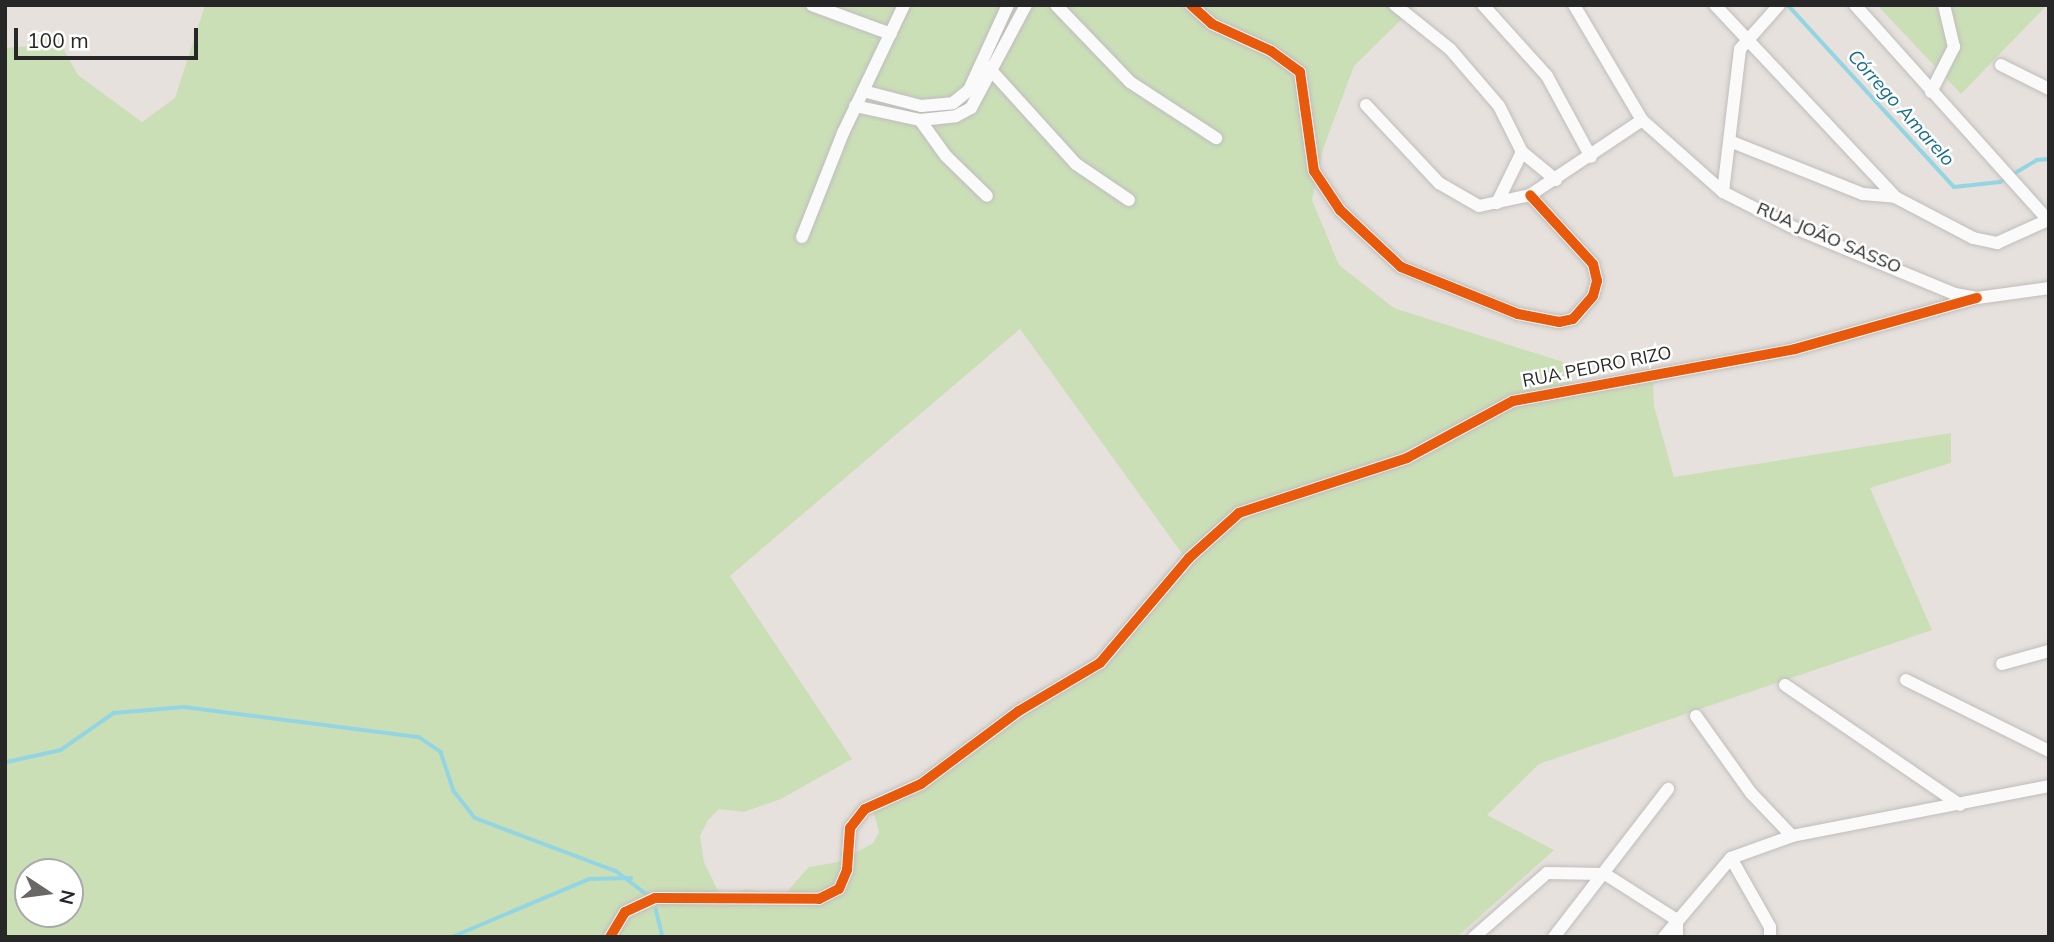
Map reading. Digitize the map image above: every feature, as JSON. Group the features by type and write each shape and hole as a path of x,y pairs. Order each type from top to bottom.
{"street":[{"path":"812,5 891,33"},
{"path":"803,237 855,106 904,5"},
{"path":"863,91 940,106 969,90 1008,5"},
{"path":"855,106 920,120 956,116 971,108 995,71 1026,5"},
{"path":"1056,5 1130,82 1216,138"},
{"path":"1191,5 1212,24 1271,51 1300,72 1314,171 1340,209 1401,267 1518,314 1559,322 1573,319 1593,296 1593,264 1530,195"},
{"path":"1395,5 1473,74 1499,106 1522,152 1556,180"},
{"path":"1483,5 1540,67 1591,157"},
{"name":"RUA JOÃO SASSO","path":"1574,5 1642,120 1724,192 1821,239 1977,298 2049,288"},
{"path":"1714,5 1895,197 1973,238 1997,243 2048,221 1855,5"},
{"path":"1931,92 1954,47 1944,5"},
{"path":"1724,192 1732,142 1737,58 1744,38 1779,6"},
{"path":"982,63 995,71 1076,164 1129,200"},
{"path":"2001,65 2049,89"},
{"path":"1366,105 1439,183 1479,206 1530,195 1591,157 1642,120"},
{"path":"920,120 946,156 987,196"},
{"path":"1732,142 1863,194 1895,197"},
{"path":"1497,203 1522,152"},
{"name":"RUA PEDRO RIZO","path":"610,937 625,912 655,898 818,899 839,889 847,870 850,828 864,809 920,784 1019,710 1100,663 1189,558 1239,513 1407,458 1513,401 1795,349 1977,298"},
{"path":"2002,664 2049,651"},
{"path":"1906,680 2049,751"},
{"path":"1785,685 1960,805"},
{"path":"1696,716 1751,793 1792,836"},
{"path":"1664,937 1731,858 1792,836 2049,786"},
{"path":"1554,937 1668,789"},
{"path":"1731,858 1766,918 1770,937"},
{"path":"1474,937 1544,874 1605,874 1677,920"},
{"path":"1676,937 1677,920"}],"green space":[{"path":"205,5 1416,5 1354,66 1323,149 1312,200 1339,265 1394,308 1563,362 1571,386 1653,377 1654,406 1674,477 1951,433 1951,463 1870,488 1932,630 1539,764 1487,815 1554,850 1457,937 5,937 5,48 31,46 46,32 56,35 78,75 142,122 175,98","holes":["1020,329 1191,566 1061,689 872,807 879,832 873,843 839,862 809,867 784,895 747,889 721,897 704,862 700,836 708,820 719,809 744,812 781,799 852,759 730,576"]},
{"path":"1877,5 2047,5 1961,94"}],"waterway":[{"name":"Córrego Amarelo","path":"1788,5 1954,187 2000,182 2037,160 2049,159"},
{"path":"7,762 61,750 114,713 184,707 419,737 441,752 454,791 475,818 616,871 649,896"},
{"path":"452,937 589,879 631,878"},
{"path":"656,909 663,937"}],"cycle path":[{"path":"1191,5 1212,24 1271,51 1300,72 1314,171 1340,210 1401,267 1518,314 1559,322 1573,319 1593,296 1597,281 1593,264 1530,195"},
{"path":"610,937 625,912 655,898 819,899 839,889 847,870 850,828 865,809 921,784 1019,711 1100,663 1189,558 1239,513 1407,458 1513,401 1795,349 1977,298"}]}
